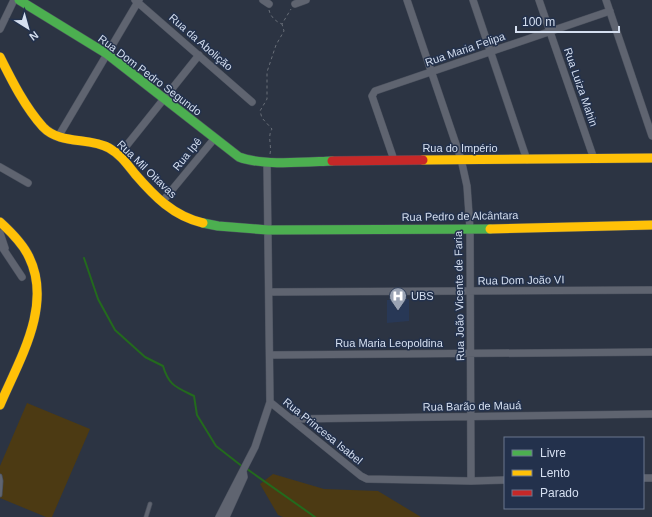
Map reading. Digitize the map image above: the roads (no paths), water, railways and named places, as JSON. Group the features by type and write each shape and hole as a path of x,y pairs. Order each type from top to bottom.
{"main road":[{"name":"Rua Dom Pedro Segundo","path":"19,0 107,54 214,139 242,159 267,162"},
{"name":"Rua Mil Oitavas","path":"0,57 15,88 44,128 58,137 97,143 109,148 119,156 147,190 181,215 195,221 218,226 268,230"},
{"name":"Rua do Império","path":"267,162 652,158"},
{"path":"0,222 20,244 28,256 35,277 38,302 31,332 0,405"},
{"name":"Rua Pedro de Alcântara","path":"268,230 652,225"}],"street":[{"path":"0,28 14,0"},
{"path":"295,4 306,0"},
{"name":"Rua João Vicente de Faria","path":"407,0 461,160 467,186 470,228 471,481"},
{"path":"473,0 527,160"},
{"name":"Rua Luiza Mahin","path":"539,0 594,159"},
{"path":"606,0 652,136"},
{"path":"58,137 138,1"},
{"name":"Rua da Abolição","path":"138,1 252,102"},
{"name":"Rua Maria Felipa","path":"394,160 372,96 375,91 610,11"},
{"path":"119,156 199,55"},
{"name":"Rua Ipê","path":"162,202 214,139"},
{"name":"Rua Princesa Isabel","path":"267,162 271,355 270,402 365,478 374,480 504,480"},
{"path":"0,167 28,183"},
{"path":"0,233 8,254"},
{"path":"0,244 22,277"},
{"name":"Rua Dom João VI","path":"270,292 652,290"},
{"name":"Rua Maria Leopoldina","path":"271,355 652,352"},
{"path":"219,517 259,438 270,402"},
{"name":"Rua Barão de Mauá","path":"293,419 652,414"},
{"path":"226,517 244,477 245,468"}],"lane":[{"path":"0,476 0,495"},
{"path":"146,517 150,504"}],"waterway":[{"path":"84,258 98,299 115,330 145,357 163,366 165,373 174,385 194,396 197,415 216,446 243,467"},
{"path":"247,469 315,517"}],"place":[{"name":"UBS","path":"398,311"}]}
